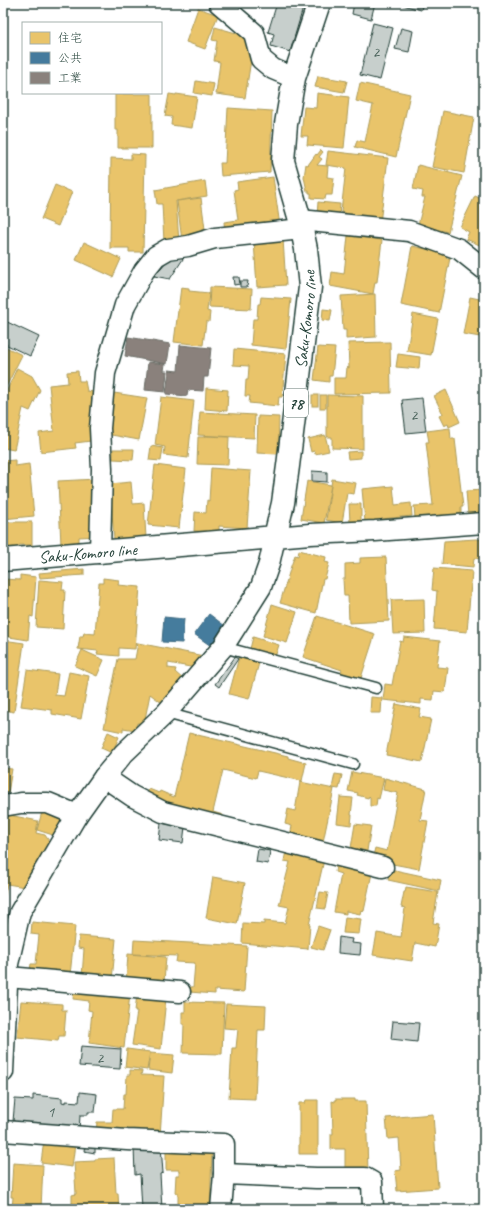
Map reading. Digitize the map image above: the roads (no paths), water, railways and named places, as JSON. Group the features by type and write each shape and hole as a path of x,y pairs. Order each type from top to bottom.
{"main road":[{"name":"Saku-Komoro line","path":"3,560 275,537 283,503 310,287 306,249 301,225 283,161 286,124 294,78 319,3"}],"street":[{"path":"219,3 254,33 261,59 273,70 294,78"},
{"path":"100,553 102,469 100,428 105,373 125,305 144,271 156,256 168,249 188,246 215,238 301,225 409,231 459,249 484,269"},
{"path":"3,1072 6,968 20,912 78,815 104,777 124,753 166,713 223,647 261,587 269,564 275,537 484,523"},
{"path":"104,777 132,796 163,812 383,867"},
{"path":"3,806 21,803 48,803 78,815"},
{"path":"6,968 180,992"},
{"path":"3,1131 127,1140 224,1144 224,1174 221,1209"},
{"path":"224,1174 316,1178 365,1178 372,1182 373,1209"}],"lane":[{"path":"223,647 376,688"},
{"path":"166,713 353,764"}]}
